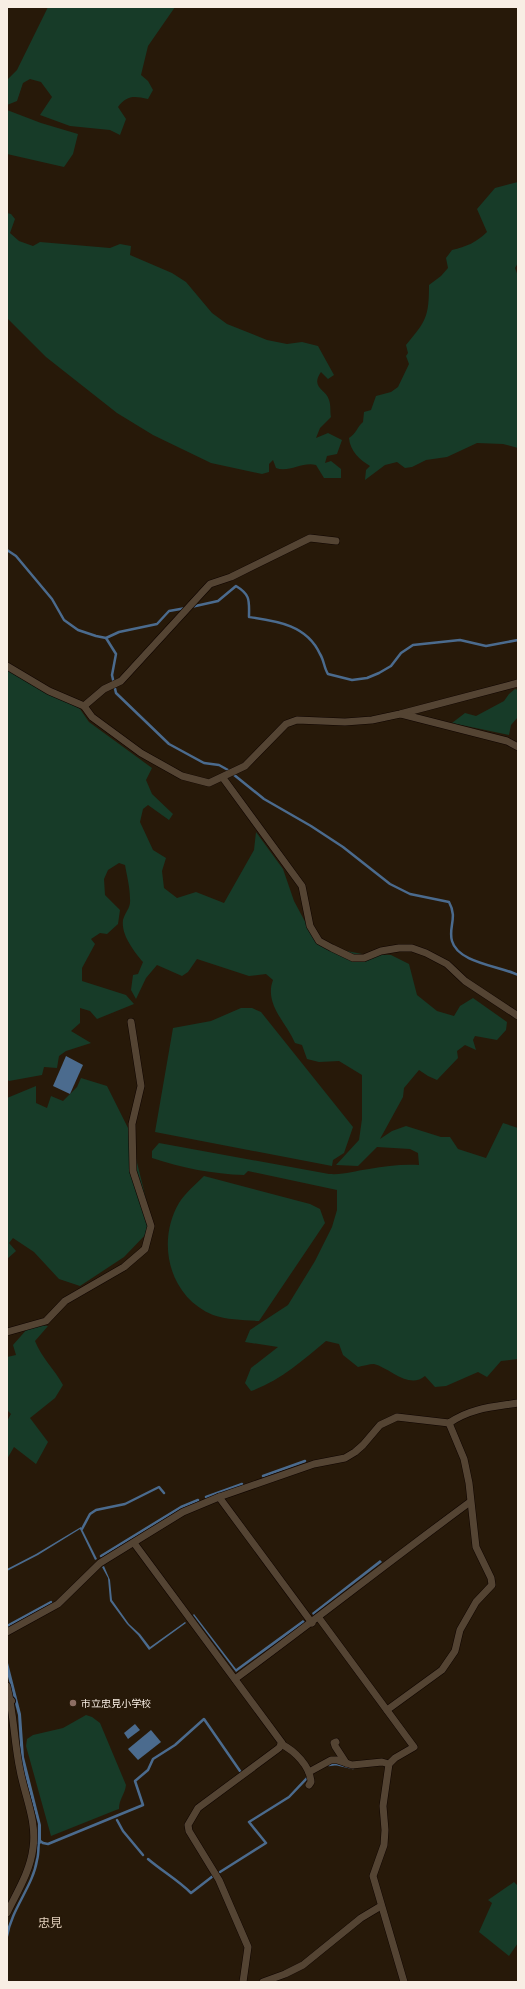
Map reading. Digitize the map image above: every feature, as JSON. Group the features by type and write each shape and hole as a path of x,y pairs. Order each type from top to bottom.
{"street":[{"path":"84,706 104,689 122,681 210,584 231,577 310,538 336,541"},
{"path":"7,666 49,690 84,706 92,717 141,753 182,776 209,783 223,778 245,766 286,724 297,720 345,722 400,714 518,683"},
{"path":"400,714 507,741 518,747"},
{"path":"223,778 302,886 310,926 319,941 354,958 364,958 399,948 412,948 426,953 447,964 465,981 518,1016"},
{"path":"7,1332 46,1321 65,1301 124,1267 145,1249 151,1226 134,1171 132,1124 141,1086 131,1022"},
{"path":"7,1632 58,1604 100,1563 183,1512 219,1497 314,1464 345,1458 363,1445 380,1425 397,1417 449,1423 463,1414 470,1412 485,1408 518,1404"},
{"path":"387,1710 442,1670 455,1651 460,1630 476,1602 492,1585 492,1578 476,1547 469,1482 464,1459 449,1423"},
{"path":"219,1497 312,1623"},
{"path":"235,1680 319,1618 384,1565 470,1502"},
{"path":"134,1543 282,1742 280,1748 198,1808 188,1825 189,1831 219,1880 248,1947 243,1982"},
{"path":"319,1618 414,1748 395,1758 389,1764 383,1806 385,1830 384,1845 373,1876 404,1982"},
{"path":"7,1686 20,1772 34,1826 34,1845 29,1868 7,1914"},
{"path":"336,1742 334,1743 335,1746 346,1763"},
{"path":"281,1744 288,1747 298,1757 309,1772 311,1782 309,1784"},
{"path":"309,1772 331,1760 352,1765 382,1762 389,1764"},
{"path":"263,1982 285,1974 303,1965 361,1918 381,1906"}],"green space":[{"path":"48,7 175,7 148,46 141,75 148,81 153,90 148,99 131,97 121,103 118,107 126,119 120,135 110,130 70,126 40,115 52,97 41,82 30,79 23,83 17,101 7,105 7,80 17,70"},
{"path":"7,110 41,123 78,134 73,154 64,167 7,154"},
{"path":"518,182 518,263 515,268 518,276 518,448 503,444 477,443 447,457 426,460 412,467 405,468 397,462 385,465 365,480 366,470 370,466 353,451 349,438 363,422 364,412 371,410 376,396 391,392 398,387 409,364 406,356 408,353 406,345 425,318 428,304 429,285 441,276 448,268 446,258 452,250 471,244 487,232 477,209 495,188"},
{"path":"7,213 11,214 15,219 10,233 19,241 33,246 40,242 110,248 120,244 131,246 130,255 172,273 186,282 212,313 227,324 267,340 287,344 302,342 318,346 334,375 328,379 321,372 318,377 318,385 329,400 331,417 320,428 316,438 328,433 342,440 337,454 327,456 325,463 331,461 341,469 341,478 324,478 316,465 311,464 281,469 276,468 273,460 269,464 269,472 262,474 211,463 153,435 117,413 46,357 7,318"},
{"path":"7,670 80,709 89,722 152,768 146,780 152,794 173,814 169,820 148,805 143,809 140,822 153,850 166,858 162,871 164,888 177,898 196,892 224,903 254,850 256,832 283,869 294,901 309,929 332,948 362,954 391,955 409,964 417,995 437,1011 454,1016 460,1006 473,998 507,1022 506,1030 497,1040 475,1036 473,1040 476,1050 465,1045 457,1051 458,1058 437,1080 419,1070 404,1088 403,1097 380,1139 392,1131 406,1126 441,1137 450,1137 458,1149 486,1158 503,1123 518,1128 518,1359 501,1361 487,1377 478,1372 446,1386 435,1387 425,1376 419,1380 413,1381 400,1377 374,1364 358,1367 343,1355 339,1344 326,1341 300,1363 272,1382 251,1391 245,1383 251,1368 278,1347 245,1342 250,1330 288,1305 315,1261 332,1227 337,1210 337,1190 248,1171 244,1175 209,1172 186,1168 152,1158 152,1151 159,1143 329,1174 388,1166 419,1165 418,1153 410,1149 377,1147 358,1166 336,1165 359,1140 362,1119 362,1075 339,1061 319,1062 307,1059 302,1045 295,1043 277,1013 271,997 273,980 266,974 249,976 197,959 188,972 182,976 157,965 146,978 136,999 131,990 133,975 138,974 143,962 126,937 123,926 123,920 130,902 125,865 119,863 108,870 104,879 105,895 120,910 118,924 107,934 100,933 91,939 95,944 82,968 82,981 126,995 134,1004 97,1019 90,1011 80,1008 80,1023 71,1031 91,1043 66,1051 59,1056 57,1068 44,1067 42,1075 9,1081 7,1079"},
{"path":"515,689 518,690 518,717 511,725 509,735 452,723 465,713 476,716 504,701"},
{"path":"241,1008 252,1008 261,1012 353,1127 344,1153 333,1160 332,1166 155,1132 173,1028 211,1021"},
{"path":"81,1078 107,1086 129,1130 147,1203 147,1233 124,1257 80,1286 59,1279 34,1252 13,1238 9,1243 16,1251 7,1259 7,1098 36,1086 36,1103 47,1108 51,1096 63,1101 77,1087"},
{"path":"204,1176 310,1204 320,1209 325,1223 259,1321 236,1320 218,1317 198,1307 186,1295 177,1282 171,1267 168,1251 168,1234 172,1218 181,1199"},
{"path":"35,1324 48,1326 35,1341 41,1353 63,1385 55,1398 30,1418 48,1442 36,1464 14,1447 7,1459 7,1421 11,1414 7,1410 7,1357 16,1355 13,1345 28,1328"},
{"path":"86,1715 92,1717 100,1723 126,1785 119,1809 51,1836 26,1746 27,1739 33,1735 63,1728"},
{"path":"514,1882 518,1886 518,1943 509,1956 479,1932 492,1903 488,1900"}],"water":[{"path":"66,1056 83,1065 70,1094 53,1086"},
{"path":"81,1527 97,1559 95,1560 80,1529 38,1555 7,1571 7,1569 36,1554"},
{"path":"380,1560 382,1562 313,1615 312,1613"},
{"path":"104,1566 110,1580 112,1600 129,1624 140,1634 150,1647 185,1622 186,1623 149,1650 110,1601 108,1578 102,1567"},
{"path":"194,1614 236,1669 303,1620 305,1622 236,1672 193,1615"},
{"path":"7,1659 21,1714 24,1757 41,1825 41,1840 45,1843 37,1844 38,1824 21,1761 18,1715 7,1673"},
{"path":"135,1724 140,1730 128,1739 124,1733"},
{"path":"151,1730 161,1742 138,1760 128,1749"}],"waterway":[{"path":"7,550 16,556 52,599 64,620 78,630 96,636 106,638 119,632 157,624 169,611 186,608"},
{"path":"191,607 218,601 236,586 247,596 249,617 270,620 290,626 299,631 314,644 321,656 328,674 352,680 367,678 379,673 391,666 401,653 413,645 460,640 486,646 518,640"},
{"path":"106,638 116,654 112,675 116,693 169,744 204,763 219,765 228,770 264,799 311,826 343,847 390,884 410,894 449,902 453,913 451,936 456,948 462,954 480,963 518,975"},
{"path":"263,1476 305,1461"},
{"path":"206,1497 242,1484"},
{"path":"82,1529 90,1514 96,1510 125,1504 159,1487 164,1493"},
{"path":"101,1556 181,1507 198,1500"},
{"path":"7,1626 51,1602"},
{"path":"43,1843 48,1844 143,1805 135,1781 148,1770 153,1759 175,1745 204,1719 240,1771"},
{"path":"329,1765 336,1764 353,1768"},
{"path":"220,1872 266,1843 249,1822 289,1797 308,1777"},
{"path":"117,1820 123,1831 143,1855"},
{"path":"7,1936 13,1916 35,1870 39,1841"},
{"path":"148,1859 191,1893 213,1876"}],"place":[{"name":"市立忠見小学校","path":"73,1703"}],"district":[{"name":"忠見","path":"50,1922"}]}
